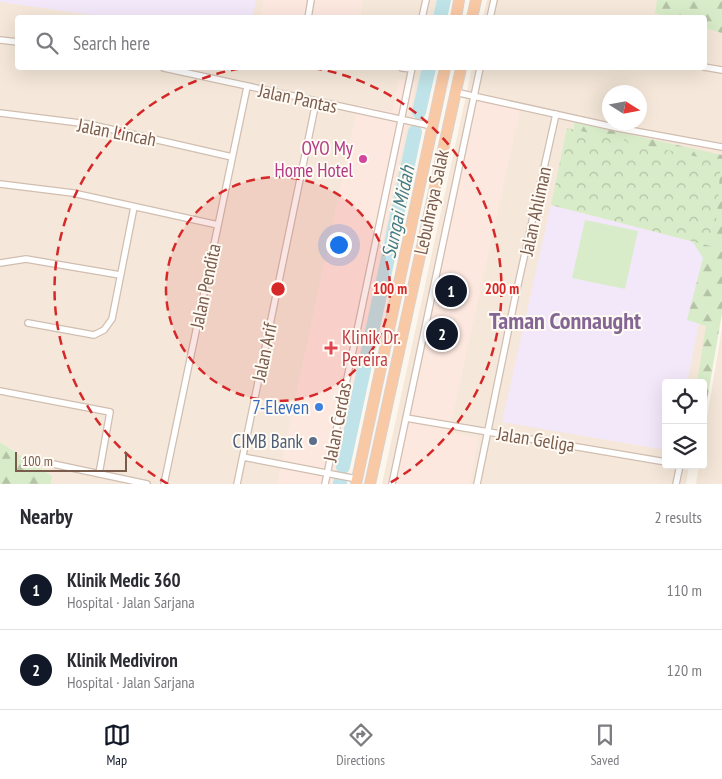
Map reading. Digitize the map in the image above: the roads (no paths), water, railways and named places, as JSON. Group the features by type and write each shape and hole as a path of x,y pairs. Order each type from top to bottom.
{"highway":[{"path":"456,15 459,0"},
{"path":"473,15 476,0"},
{"name":"Lebuhraya Salak","path":"357,481 445,70"},
{"name":"Lebuhraya Salak","path":"370,484 460,70"}],"street":[{"path":"309,15 312,0"},
{"path":"423,15 426,0"},
{"path":"491,15 494,0"},
{"path":"0,40 15,42"},
{"path":"707,68 722,70"},
{"name":"Jalan Pantas","path":"173,70 432,126"},
{"name":"Jalan Cerdas","path":"325,484 412,70"},
{"path":"392,484 480,70"},
{"name":"Jalan Pendita","path":"164,484 247,87"},
{"path":"455,92 722,147"},
{"name":"Jalan Arif","path":"237,484 316,102"},
{"name":"Jalan Lincah","path":"0,113 88,124 232,156"},
{"name":"Jalan Ahliman","path":"477,484 556,114"},
{"path":"0,184 73,193 218,225"},
{"path":"28,323 94,335 100,334 112,319 134,207"},
{"path":"0,263 26,259 120,275"},
{"path":"0,391 110,412 100,474"},
{"name":"Jalan Geliga","path":"406,418 662,461"},
{"path":"243,457 327,473 357,481"},
{"path":"39,461 147,484"},
{"path":"676,484 679,469"}],"waterway":[{"name":"Sungai Midah","path":"441,15 444,0"},
{"name":"Sungai Midah","path":"419,112 429,70"},
{"name":"Sungai Midah","path":"343,467 415,132"}],"place":[{"name":"OYO My Home Hotel","path":"363,159"},
{"name":"Klinik Medic 360","path":"451,291"},
{"name":"Klinik Mediviron","path":"442,334"},
{"name":"Klinik Dr. Pereira","path":"331,348"},
{"name":"7-Eleven","path":"319,407"},
{"name":"CIMB Bank","path":"313,441"}],"district":[{"name":"Taman Connaught","path":"565,320"}]}
